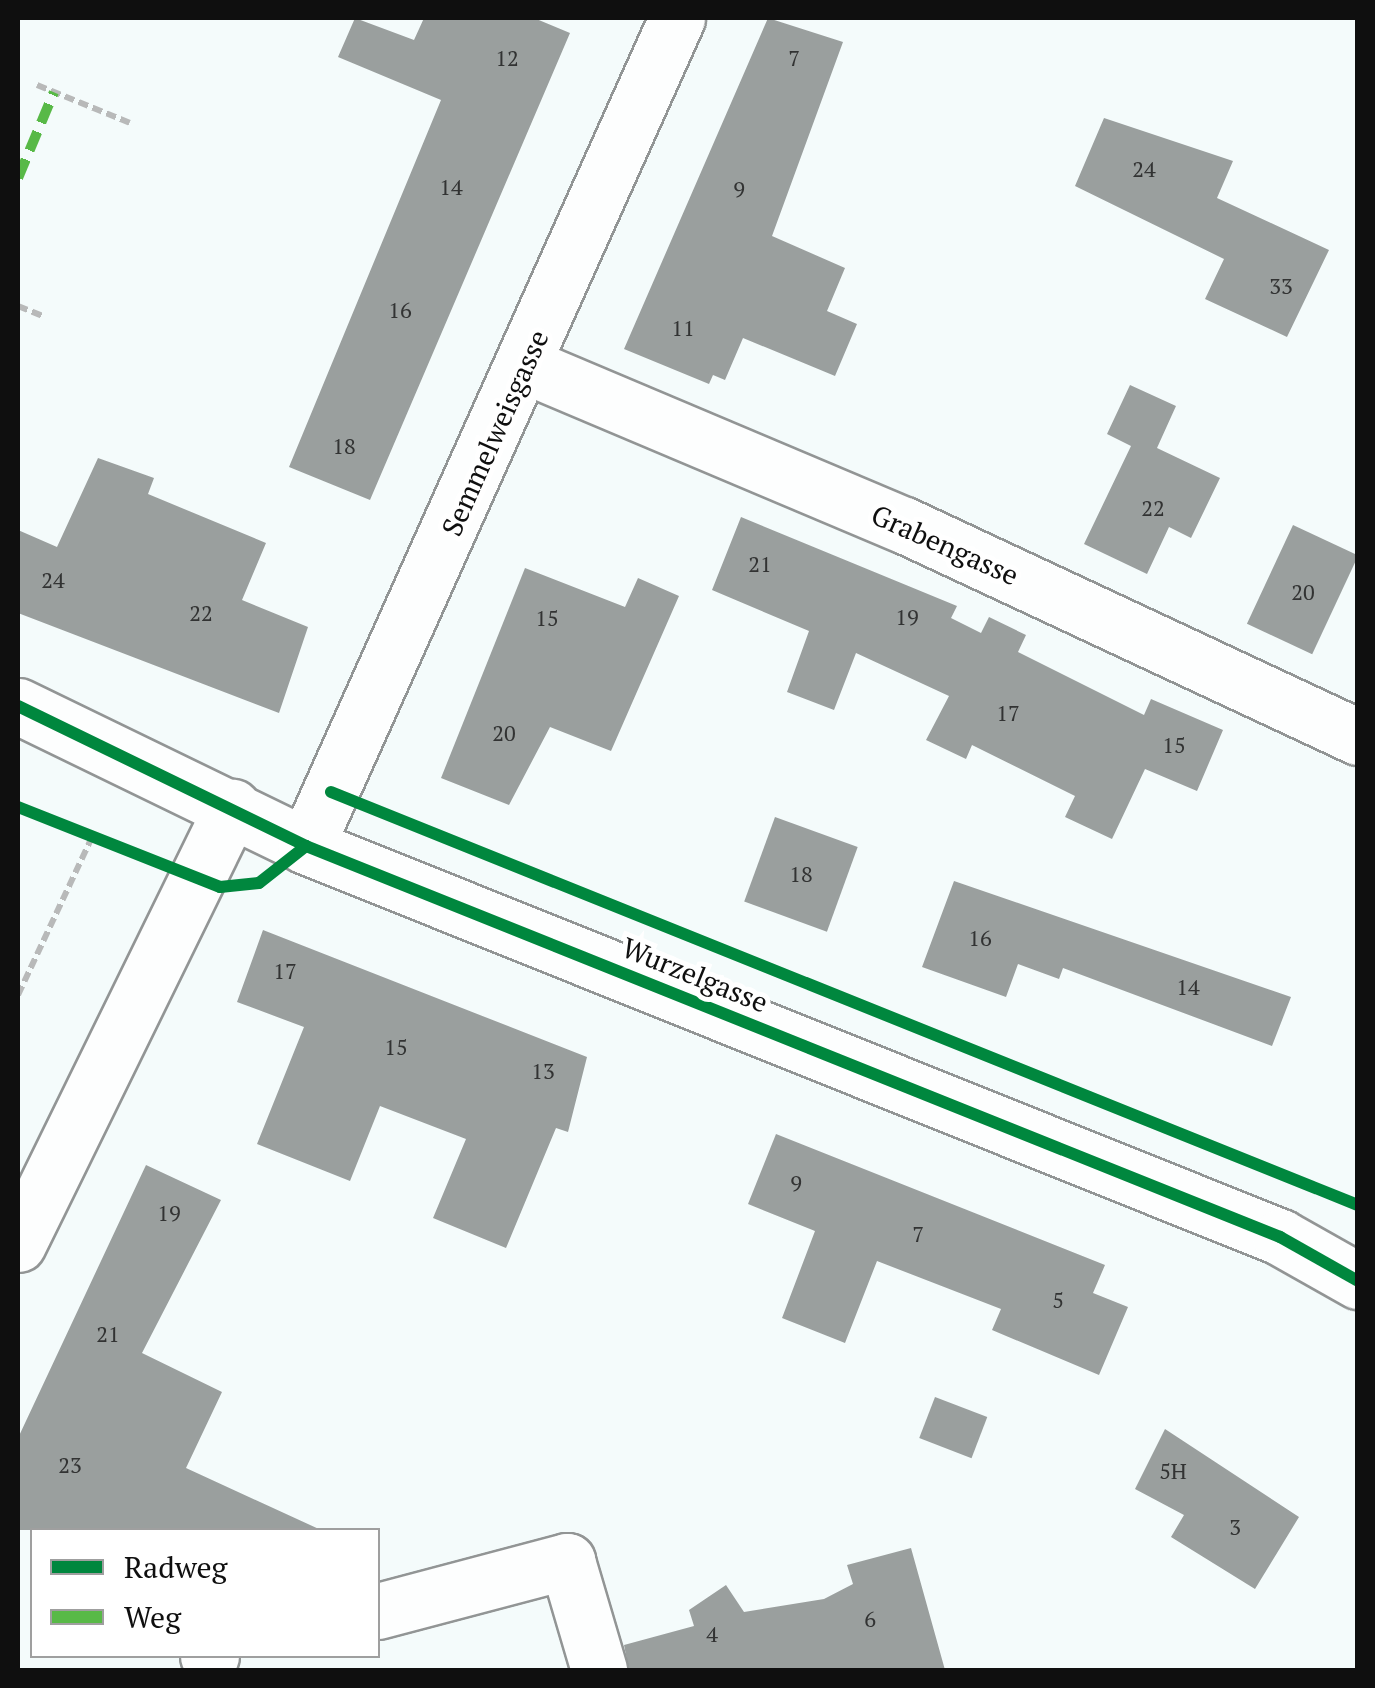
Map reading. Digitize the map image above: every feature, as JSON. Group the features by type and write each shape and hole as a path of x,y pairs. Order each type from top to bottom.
{"street":[{"name":"Semmelweisgasse","path":"306,846 527,366 677,18"},
{"name":"Grabengasse","path":"527,366 904,525 1358,737"},
{"name":"Wurzelgasse","path":"18,706 306,846 1280,1237 1358,1281"},
{"path":"18,1244 232,807"},
{"path":"380,1610 567,1561 598,1670"}],"path":[{"path":"38,86 130,123"},
{"path":"18,306 45,318"},
{"path":"78,829 108,841"},
{"path":"18,995 93,835"}],"building":[{"path":"355,18 414,40 424,18 534,18 570,33 370,500 289,467 441,100 338,57"},
{"path":"768,18 843,42 772,236 845,268 827,311 857,324 835,376 743,338 725,380 713,375 709,384 624,349"},
{"path":"1104,118 1233,161 1217,198 1329,250 1287,337 1205,299 1224,259 1075,186"},
{"path":"1130,385 1176,406 1157,448 1220,478 1191,538 1169,527 1147,574 1084,544 1131,446 1107,434"},
{"path":"98,458 154,478 148,494 266,543 242,600 308,627 279,713 18,613 18,530 57,547"},
{"path":"741,517 957,606 951,618 981,633 989,617 1026,635 1018,652 1144,715 1151,699 1223,730 1197,791 1145,769 1112,839 1065,817 1075,796 972,745 966,759 926,740 949,696 856,653 834,710 787,692 809,631 712,590"},
{"path":"1293,525 1358,555 1312,654 1247,624"},
{"path":"525,568 625,607 638,578 679,596 611,751 550,727 509,805 441,778"},
{"path":"775,817 858,847 827,932 744,902"},
{"path":"954,881 1291,997 1272,1046 1063,968 1059,979 1018,964 1006,997 922,967"},
{"path":"263,930 587,1057 568,1132 556,1128 506,1248 433,1218 466,1139 380,1106 350,1181 257,1144 304,1027 237,1002"},
{"path":"776,1134 1105,1265 1093,1293 1128,1307 1099,1375 992,1330 1001,1309 877,1261 845,1343 782,1318 815,1231 748,1204"},
{"path":"146,1165 221,1200 142,1353 222,1392 186,1468 317,1528 18,1530 18,1438"},
{"path":"935,1397 987,1417 972,1458 919,1438"},
{"path":"1165,1429 1299,1517 1255,1589 1171,1537 1184,1515 1135,1489"},
{"path":"911,1548 945,1670 629,1670 624,1645 694,1626 689,1610 726,1585 744,1612 824,1599 853,1584 847,1565"}],"marked path":[{"path":"18,178 54,92"}],"cycle path":[{"path":"18,706 306,846 1280,1237 1358,1281"},
{"path":"331,792 1358,1205"},
{"path":"18,807 220,887 259,883 306,846"}]}
